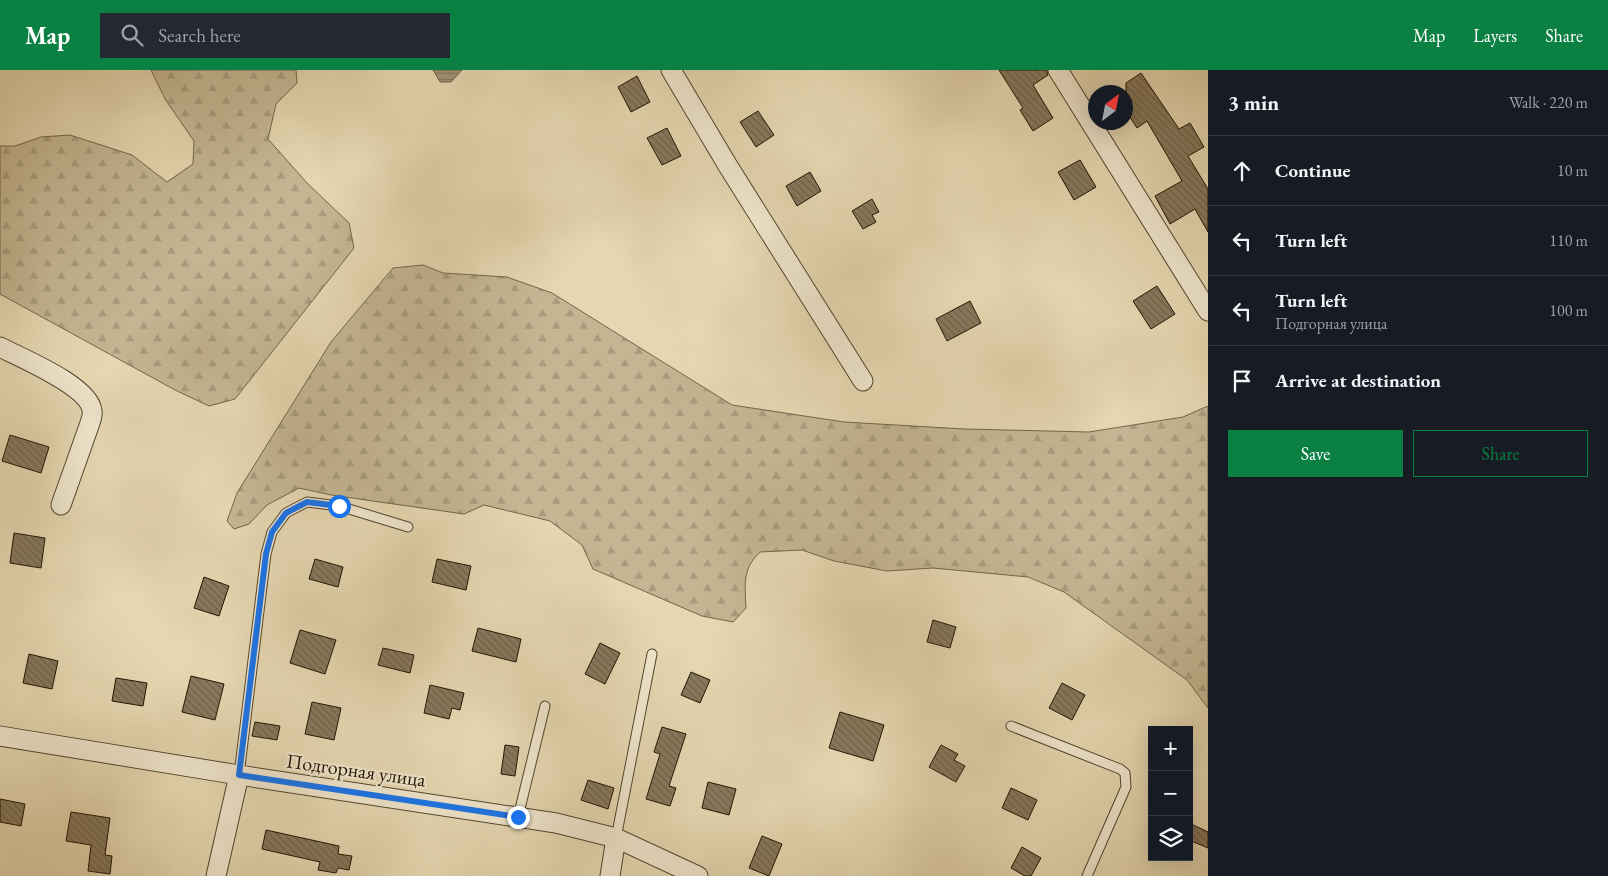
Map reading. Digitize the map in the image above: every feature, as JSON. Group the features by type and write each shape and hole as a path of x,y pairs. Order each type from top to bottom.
{"street":[{"path":"671,70 728,166 863,381"},
{"path":"1058,70 1208,311"},
{"path":"0,347 72,384 87,399 92,411 90,423 61,504"},
{"name":"Подгорная улица","path":"0,736 239,775 556,823 616,838 698,876"},
{"path":"216,876 239,775"},
{"path":"610,876 616,838"}],"lane":[{"path":"239,775 266,554 272,532 286,513 307,502 339,506 408,527"},
{"path":"616,838 652,654"},
{"path":"518,817 545,706"},
{"path":"1011,726 1120,769 1125,773 1126,787 1087,876"}],"green space":[{"path":"151,70 296,70 297,83 276,104 268,139 307,183 349,223 354,248 235,399 209,406 175,390 0,294 0,146 15,146 41,137 70,135 132,155 167,182 193,164 194,141 165,99"},
{"path":"423,265 443,273 507,277 552,293 732,405 844,422 964,429 1089,432 1183,417 1208,406 1208,708 1187,680 1064,592 1028,577 933,568 887,571 834,561 802,550 760,552 754,558 747,571 745,585 746,608 733,622 702,616 593,569 582,545 550,521 484,505 464,514 331,495 299,488 267,505 249,524 234,529 227,521 237,493 331,342 393,268"}],"shaded area":[{"path":"433,70 462,70 451,82 440,82"}],"building":[{"path":"999,70 1047,70 1048,75 1033,85 1053,118 1033,131 1020,110 1023,108"},
{"path":"1141,73 1179,129 1190,123 1204,147 1188,156 1208,189 1208,232 1195,209 1170,224 1155,196 1182,181 1147,121 1137,128 1133,122 1133,85 1126,85 1126,83"},
{"path":"637,76 650,102 631,112 618,87"},
{"path":"758,111 774,135 756,147 740,122"},
{"path":"667,128 681,156 662,165 647,138"},
{"path":"1080,160 1096,187 1074,200 1058,172"},
{"path":"810,172 821,191 797,206 786,186"},
{"path":"872,199 879,212 872,215 876,222 863,229 852,211"},
{"path":"1157,286 1175,314 1151,329 1133,301"},
{"path":"970,301 981,323 947,341 936,319"},
{"path":"10,435 49,447 41,473 2,461"},
{"path":"14,533 45,538 41,568 10,563"},
{"path":"315,559 343,567 338,587 309,579"},
{"path":"437,559 471,566 466,590 432,582"},
{"path":"204,577 229,586 219,616 194,608"},
{"path":"933,620 956,627 950,648 927,642"},
{"path":"478,628 521,639 516,662 472,651"},
{"path":"300,630 336,640 325,674 290,663"},
{"path":"600,643 620,653 605,684 585,674"},
{"path":"383,648 414,655 410,673 378,665"},
{"path":"29,654 58,661 52,689 23,683"},
{"path":"691,672 710,680 700,703 681,695"},
{"path":"191,676 224,684 215,720 182,712"},
{"path":"116,678 147,683 143,706 112,701"},
{"path":"1062,683 1085,695 1072,720 1049,708"},
{"path":"430,685 464,693 460,710 452,708 449,719 424,713"},
{"path":"312,702 341,708 334,740 305,734"},
{"path":"840,712 884,725 873,761 829,748"},
{"path":"255,722 280,726 277,740 252,736"},
{"path":"662,727 686,734 669,786 676,788 670,806 646,799 660,754 654,752"},
{"path":"505,745 519,747 515,776 501,774"},
{"path":"941,745 958,754 954,760 965,766 956,782 929,767"},
{"path":"588,780 614,788 608,809 581,800"},
{"path":"708,782 736,789 729,815 702,808"},
{"path":"1011,788 1037,800 1028,820 1002,808"},
{"path":"0,799 25,804 21,826 0,822"},
{"path":"71,812 110,818 105,855 112,856 110,874 88,871 91,845 66,841"},
{"path":"1193,825 1208,832 1208,848 1193,842"},
{"path":"266,830 339,846 338,854 352,856 349,870 338,868 336,873 318,870 320,862 262,849"},
{"path":"762,836 782,844 769,876 749,868"},
{"path":"1022,847 1041,858 1031,876 1025,876 1011,868"}],"route":[{"path":"339,506 307,502 286,513 272,532 266,554 239,775 518,817"}]}
